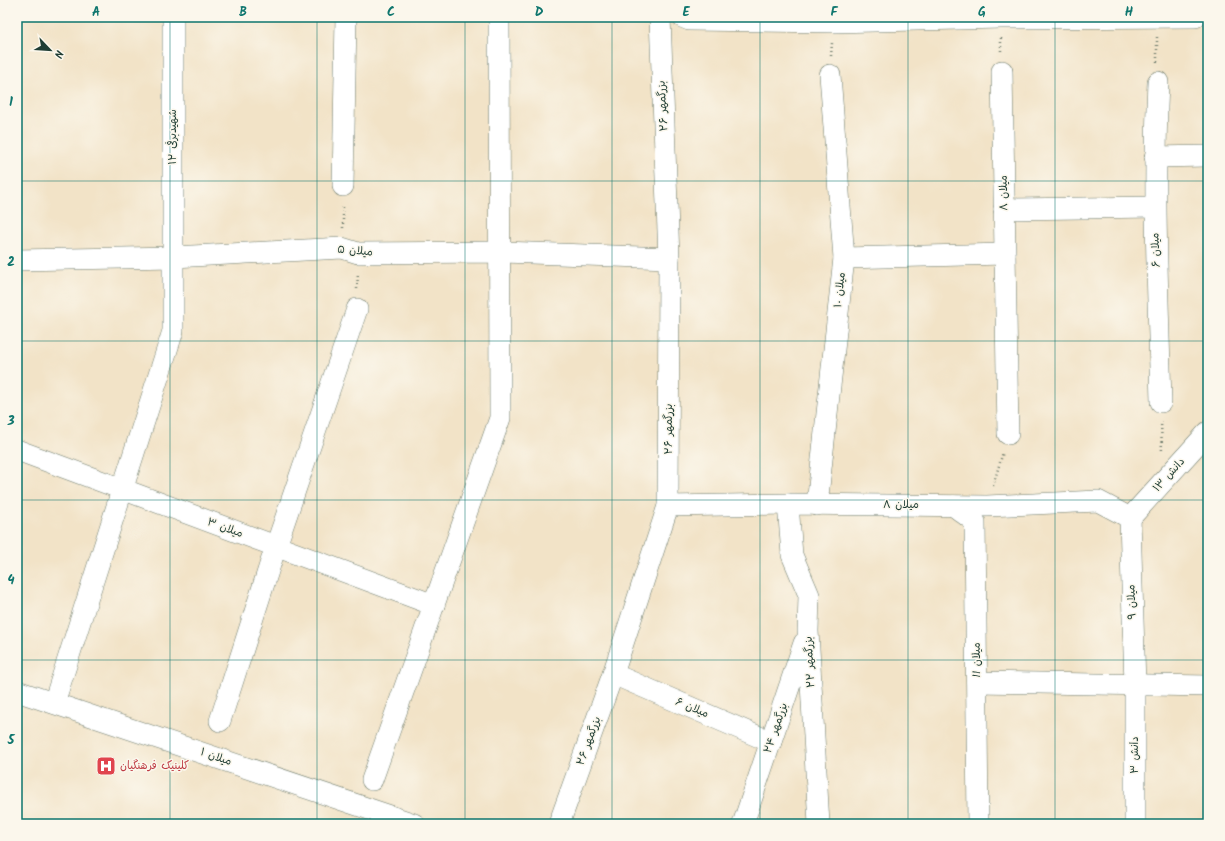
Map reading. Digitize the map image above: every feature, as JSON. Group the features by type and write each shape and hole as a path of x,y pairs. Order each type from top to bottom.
{"street":[{"name":"شهیدبرفی ۱۲","path":"54,703 173,331 173,17"},
{"path":"343,186 346,17"},
{"path":"372,780 500,418 499,17"},
{"name":"بزرگمهر ۲۶","path":"559,824 613,674 668,506 670,258 660,17"},
{"path":"682,17 689,20 833,22 1000,18 1195,17"},
{"name":"میلان ۸","path":"1002,71 1008,434"},
{"name":"میلان ۱۰","path":"817,504 844,258 830,75"},
{"name":"میلان ۶","path":"1158,82 1155,207 1161,402"},
{"path":"1155,157 1208,156"},
{"path":"1004,209 1155,207"},
{"name":"میلان ۵","path":"17,260 174,257 350,251 500,252 670,258"},
{"path":"844,258 1005,254"},
{"path":"220,721 276,546 357,309"},
{"name":"دانش ۱۳","path":"1130,518 1208,432"},
{"name":"میلان ۳","path":"17,450 434,605"},
{"name":"میلان ۸","path":"668,506 788,504 987,506 1098,501 1130,518"},
{"name":"بزرگمهر ۲۲","path":"788,504 792,555 809,595 808,631 819,824"},
{"name":"میلان 11","path":"954,506 975,522 978,824"},
{"name":"میلان ۹","path":"1130,518 1135,686"},
{"name":"بزرگمهر ۲۴","path":"743,824 808,631"},
{"name":"میلان ۶","path":"613,674 771,742"},
{"path":"977,682 1135,686 1208,686"},
{"name":"دانش ۳","path":"1135,686 1135,824"},
{"name":"میلان ۱","path":"17,691 414,824"}],"path":[{"path":"1157,17 1158,82"},
{"path":"1000,18 1002,71"},
{"path":"830,75 833,22"},
{"path":"343,186 357,309"},
{"path":"1161,402 1163,482"},
{"path":"987,506 1008,434"}],"place":[{"name":"کلینیک فرهنگیان","path":"106,766"}]}
